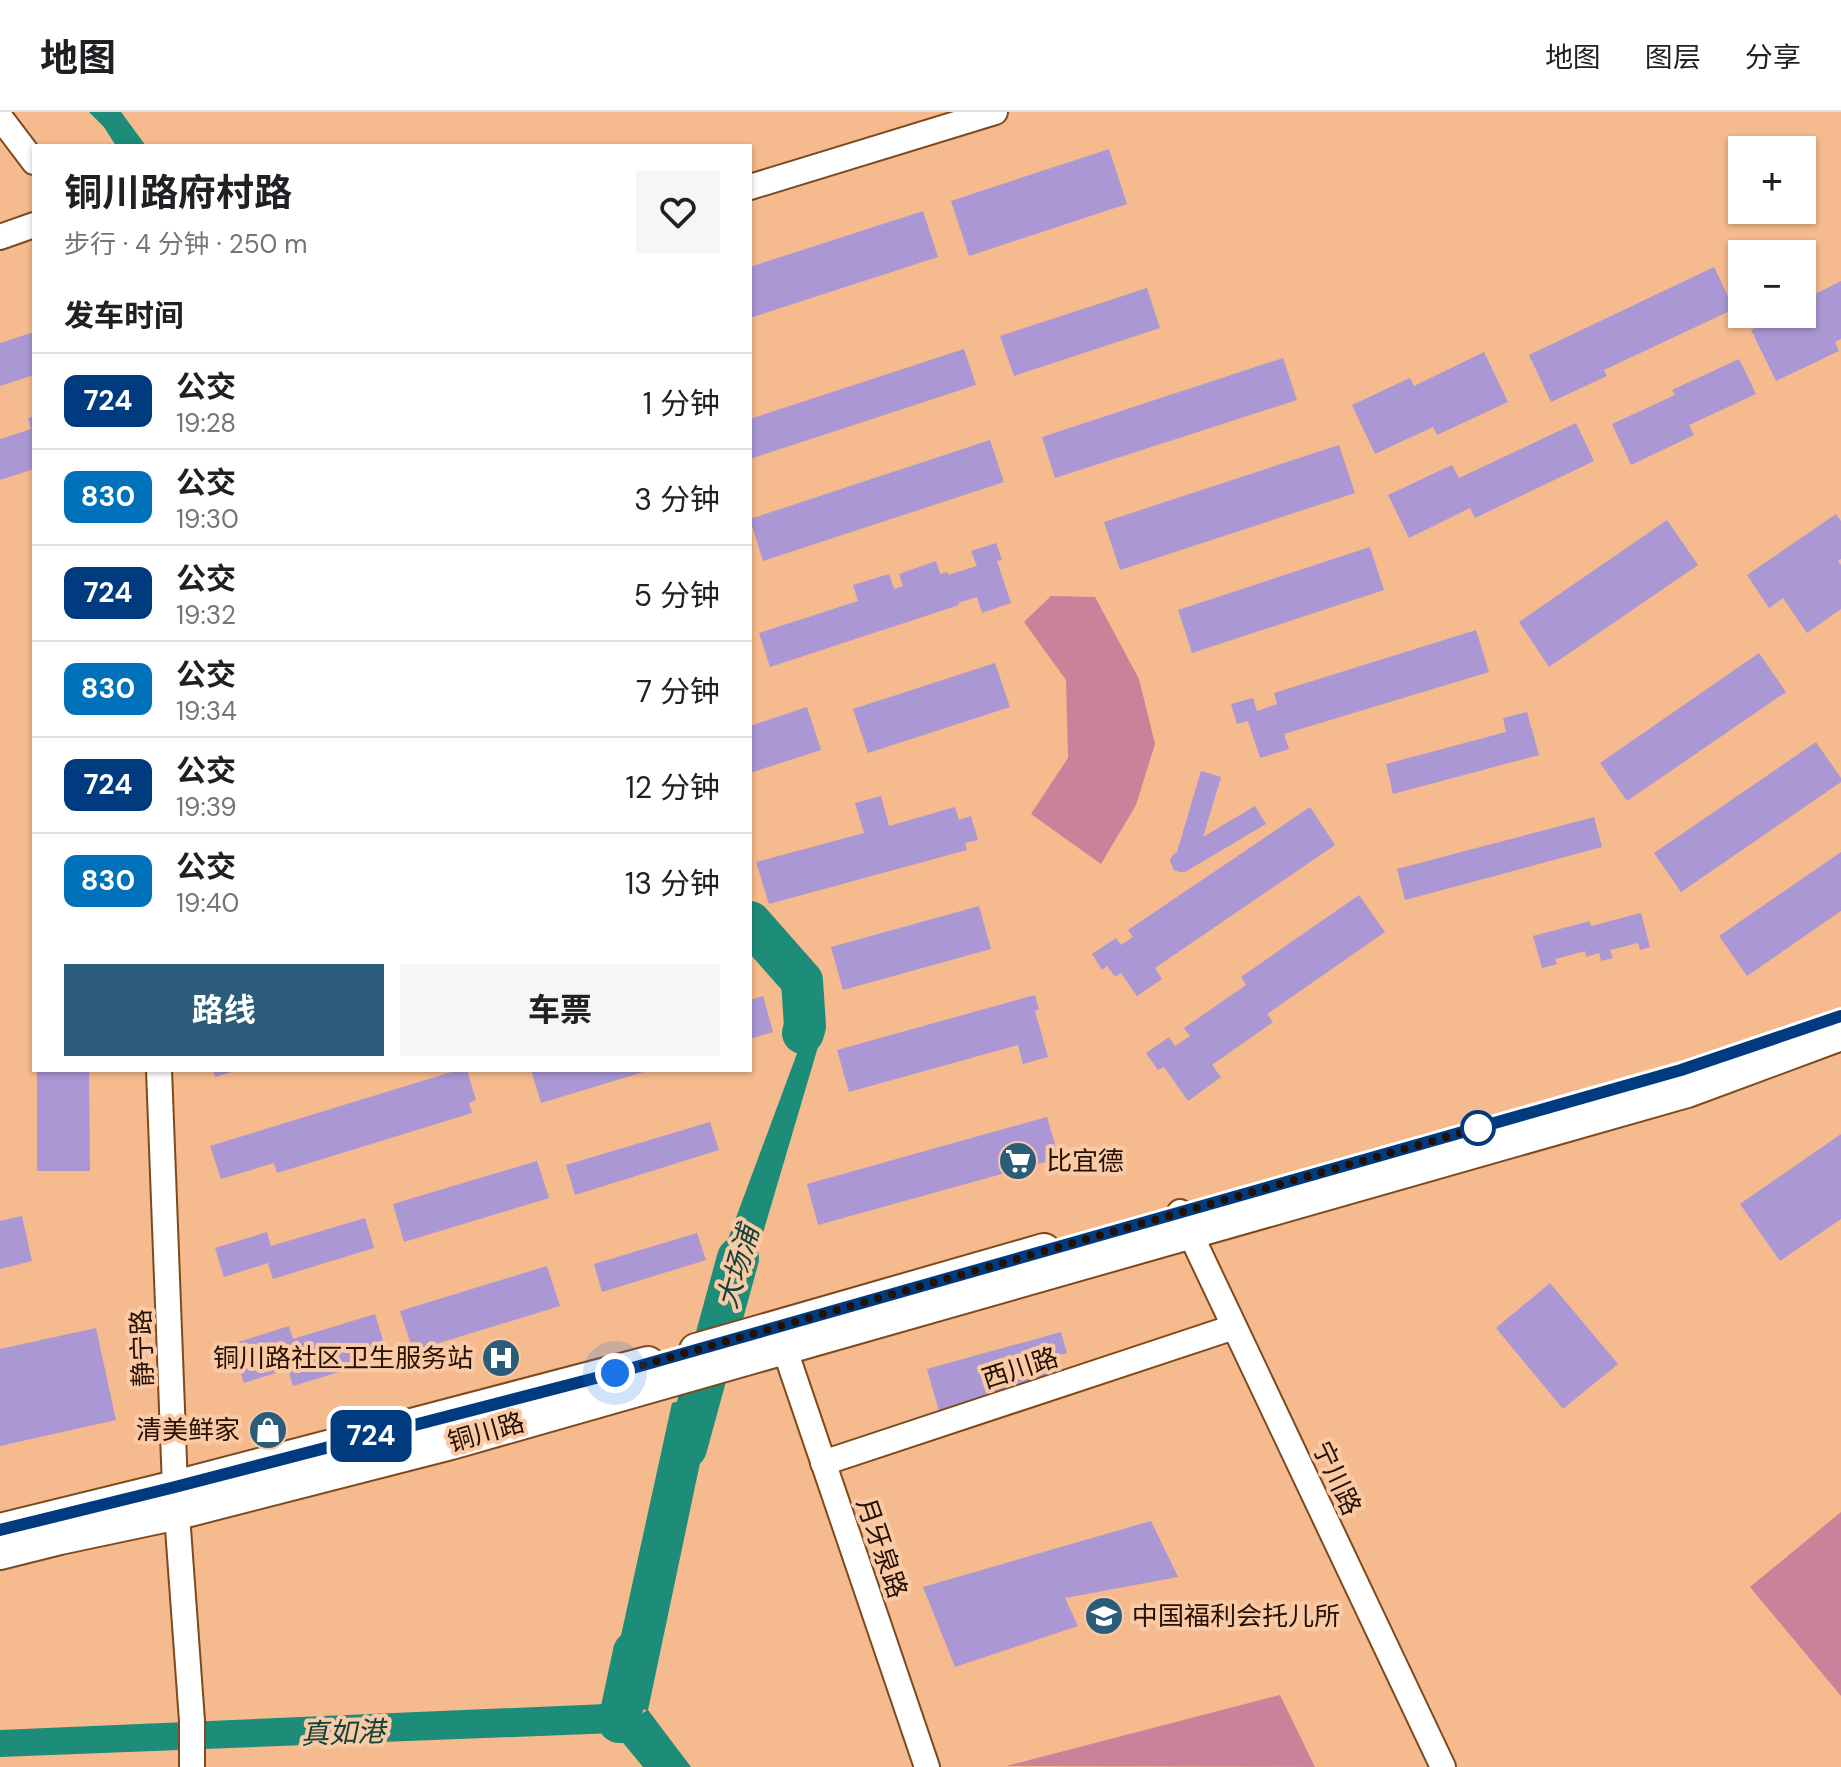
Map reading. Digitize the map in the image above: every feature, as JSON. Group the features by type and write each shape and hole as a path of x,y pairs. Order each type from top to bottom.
{"main road":[{"name":"铜川路","path":"741,1348 784,1347 1681,1070 1841,1015"},
{"name":"铜川路","path":"0,1530 176,1500 451,1443 741,1348 1185,1222 1687,1091 1841,1034"},
{"name":"铜川路","path":"0,1553 60,1538 176,1500"}],"street":[{"path":"752,186 995,112"},
{"path":"0,117 32,159"},
{"path":"0,237 32,226"},
{"name":"静宁路","path":"159,1072 176,1500 192,1721 192,1767"},
{"name":"宁川路","path":"1185,1222 1443,1767"},
{"name":"西川路","path":"823,1463 1234,1327"},
{"name":"月牙泉路","path":"784,1347 927,1767"}],"shaded area":[{"path":"1051,596 1095,597 1139,679 1155,744 1136,805 1101,864 1031,814 1068,758 1066,680 1024,622"},
{"path":"1841,1512 1841,1696 1750,1587"},
{"path":"1280,1695 1315,1767 1006,1766"}],"water":[{"path":"89,112 121,112 145,144 115,144"},
{"path":"752,924 802,981 820,1040 755,1260 723,1312 707,1318 721,1258 802,1040 784,988 752,955"},
{"name":"真如港","path":"720,1390 700,1463 648,1710 691,1767 643,1767 615,1733 0,1757 0,1730 606,1704 672,1403","holes":["606,1705 647,1710 616,1733"]}],"building":[{"path":"1109,149 1127,204 969,256 951,201"},
{"path":"923,211 938,257 752,317 752,266"},
{"path":"1714,267 1728,296 1728,312 1604,370 1607,376 1551,402 1529,355"},
{"path":"1841,281 1841,339 1835,342 1839,351 1776,381 1751,330 1816,328 1816,294"},
{"path":"1147,288 1160,328 1014,376 1000,336"},
{"path":"32,333 32,376 0,386 0,343"},
{"path":"964,349 976,385 752,458 752,418"},
{"path":"1484,352 1508,402 1437,435 1433,427 1375,454 1352,405 1410,378 1414,386"},
{"path":"1283,358 1297,400 1055,478 1042,437"},
{"path":"1739,359 1756,394 1689,425 1694,435 1631,465 1612,424 1675,395 1672,390"},
{"path":"32,417 32,470 0,480 0,439 31,429 28,418"},
{"path":"1576,423 1594,461 1475,518 1470,508 1409,538 1388,495 1452,465 1459,478"},
{"path":"990,440 1004,482 763,561 752,518"},
{"path":"1339,445 1355,493 1120,570 1104,522"},
{"path":"1836,514 1841,521 1841,559 1838,561 1841,565 1841,609 1807,633 1783,598 1769,608 1747,575"},
{"path":"1667,520 1698,565 1549,667 1519,622"},
{"path":"996,543 1002,560 997,561 1011,603 982,613 977,597 770,667 759,633 858,601 853,585 889,574 894,589 903,586 899,574 936,561 940,574 948,572 948,575 977,566 971,551"},
{"path":"1370,547 1384,590 1192,653 1178,610"},
{"path":"1476,630 1489,672 1284,734 1289,749 1260,758 1248,721 1237,724 1231,704 1253,698 1257,711 1277,704 1274,693"},
{"path":"1759,653 1786,692 1627,801 1600,763"},
{"path":"995,663 1010,707 868,753 853,709"},
{"path":"807,707 821,750 752,772 752,725"},
{"path":"1527,712 1539,755 1393,794 1386,764 1506,732 1503,718"},
{"path":"1816,742 1841,782 1681,892 1654,853"},
{"path":"1201,771 1221,777 1203,837 1255,806 1266,824 1185,872 1179,872 1174,870 1170,861 1177,852"},
{"path":"881,796 889,826 955,807 959,820 971,816 978,840 965,843 967,850 769,904 756,862 864,833 855,803"},
{"path":"1310,807 1335,845 1155,968 1162,979 1137,996 1121,973 1115,977 1107,966 1102,970 1092,954 1116,938 1121,945 1133,937 1128,930"},
{"path":"1594,817 1602,847 1405,900 1397,869"},
{"path":"1841,852 1841,911 1747,976 1719,936"},
{"path":"1359,895 1385,932 1267,1014 1273,1022 1212,1065 1221,1077 1188,1101 1164,1067 1158,1070 1146,1053 1169,1037 1175,1046 1190,1036 1184,1028 1246,985 1241,977"},
{"path":"979,906 991,949 843,990 831,947"},
{"path":"1641,913 1650,947 1640,950 1638,943 1610,950 1613,958 1601,961 1599,953 1586,957 1585,951 1555,959 1557,964 1542,968 1533,936 1590,921 1591,926"},
{"path":"1035,995 1039,1009 1035,1011 1048,1057 1023,1064 1018,1045 849,1092 837,1050"},
{"path":"763,996 773,1032 752,1038 752,999"},
{"path":"37,1072 89,1072 90,1171 37,1171"},
{"path":"214,1072 232,1072 215,1077"},
{"path":"451,1072 468,1072 476,1100 469,1103 472,1113 277,1173 274,1163 221,1179 210,1146"},
{"path":"532,1072 644,1072 541,1103"},
{"path":"1047,1117 1059,1158 818,1225 807,1184"},
{"path":"710,1122 719,1150 575,1195 566,1165"},
{"path":"1841,1134 1841,1219 1780,1261 1740,1204"},
{"path":"537,1161 549,1198 404,1242 393,1204"},
{"path":"22,1216 32,1261 0,1269 0,1221"},
{"path":"365,1218 374,1248 273,1279 268,1263 224,1277 215,1248 267,1232 271,1246"},
{"path":"697,1233 706,1260 602,1292 594,1264"},
{"path":"547,1266 560,1306 413,1351 400,1311"},
{"path":"1550,1283 1618,1364 1563,1409 1496,1328"},
{"path":"375,1314 388,1357 293,1386 288,1369 244,1383 232,1344 289,1326 293,1339"},
{"path":"96,1328 116,1420 0,1446 0,1349"},
{"path":"1061,1332 1067,1353 1054,1356 1060,1378 939,1411 927,1369"},
{"path":"1151,1521 1178,1577 1065,1598 1078,1626 955,1667 923,1587"}],"waterway":[{"name":"大场浦","path":"752,924 802,981 803,1033"},
{"name":"大场浦","path":"686,1448 738,1258"},
{"name":"大场浦","path":"619,1722 634,1652"}],"bus line":[{"name":"724","path":"0,1530 640,1366 1681,1070 1841,1016"}],"place":[{"name":"比宜德","path":"1018,1161"},
{"name":"铜川路社区卫生服务站","path":"501,1358"},
{"name":"清美鲜家","path":"268,1430"},
{"name":"中国福利会托儿所","path":"1104,1616"}],"route":[{"path":"615,1373 1478,1128"}]}
